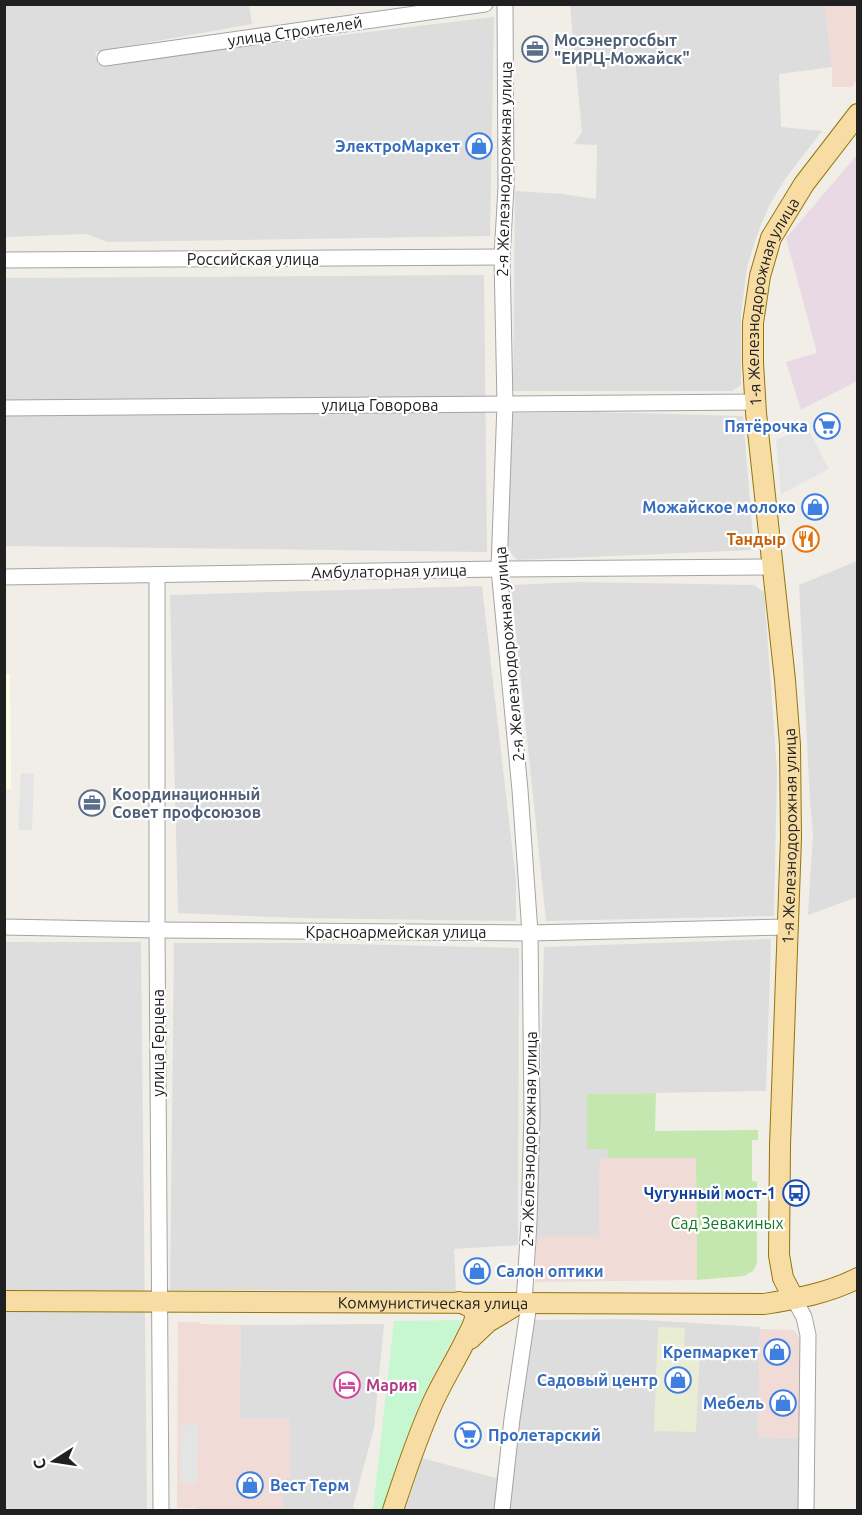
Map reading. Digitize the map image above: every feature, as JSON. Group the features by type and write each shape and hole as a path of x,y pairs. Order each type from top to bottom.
{"main road":[{"name":"1-я Железнодорожная улица","path":"794,1299 783,1278 779,1255 780,1150 791,849 790,745 755,402 754,314 767,248 782,218 800,190 858,114"},
{"name":"Коммунистическая улица","path":"4,1301 764,1304 834,1289 858,1278"},
{"path":"393,1510 432,1404 472,1327 475,1314 469,1306 459,1302"},
{"path":"462,1348 488,1322 524,1304"}],"street":[{"name":"улица Строителей","path":"105,58 485,4"},
{"name":"2-я Железнодорожная улица","path":"502,1510 524,1304 532,1114 530,933 520,789 499,569 505,404 502,257 506,186 505,4"},
{"name":"Российская улица","path":"4,260 502,257"},
{"name":"улица Говорова","path":"4,408 755,402"},
{"name":"Амбулаторная улица","path":"4,577 773,567"},
{"name":"улица Герцена","path":"157,575 161,1510"},
{"name":"Красноармейская улица","path":"4,927 530,933 788,927"},
{"name":"1-я Железнодорожная улица","path":"794,1299 804,1317 808,1335 806,1510"}],"shaded area":[{"path":"4,5 249,5 252,24 95,52 98,64 494,17 490,236 108,242 86,234 5,237"},
{"path":"570,5 825,5 832,67 779,74 781,127 822,131 785,179 769,206 757,235 747,267 741,315 741,385 732,391 513,391 515,191 596,199 597,145 574,144 582,132"},
{"path":"825,5 857,5 857,79 852,87 832,87"},
{"path":"857,155 857,381 801,410 786,362 817,353 786,238"},
{"path":"484,275 487,552 5,546 5,278"},
{"path":"595,412 743,416 754,550 517,560 506,541 512,413"},
{"path":"807,427 829,469 781,494 776,440"},
{"path":"857,561 857,897 808,915 813,834 799,585"},
{"path":"579,582 754,585 764,592 777,770 774,916 546,921 511,585"},
{"path":"482,586 516,881 516,921 299,918 178,913 170,595"},
{"path":"4,674 10,674 11,789 5,789"},
{"path":"21,773 34,774 32,830 18,830"},
{"path":"771,939 766,1091 587,1094 608,1149 608,1158 600,1158 599,1237 536,1237 544,947"},
{"path":"5,942 141,942 147,1510 5,1510"},
{"path":"174,943 305,943 519,948 518,1245 454,1249 456,1291 170,1290"},
{"path":"696,1157 697,1280 535,1282 536,1237 599,1236 600,1158"},
{"path":"629,1319 760,1327 758,1437 800,1438 799,1510 405,1510 422,1458 496,1478 531,1320"},
{"path":"178,1322 241,1325 239,1419 290,1419 290,1478 282,1479 283,1510 177,1508"},
{"path":"384,1324 374,1428 353,1507 355,1510 283,1510 282,1478 290,1477 239,1419 241,1325"},
{"path":"658,1327 685,1328 684,1346 700,1346 696,1432 654,1431"},
{"path":"760,1329 794,1330 802,1341 800,1438 758,1437"},
{"path":"181,1425 198,1425 197,1484 180,1484"}],"green space":[{"name":"Сад Зевакиных","path":"656,1093 655,1131 758,1130 758,1140 752,1140 752,1181 757,1182 757,1263 753,1271 744,1276 697,1280 696,1158 608,1158 607,1149 587,1149 587,1094"},
{"path":"463,1320 417,1410 383,1510 373,1510 394,1321"}],"place":[{"name":"Мосэнергосбыт \"ЕИРЦ-Можайск\"","path":"535,49"},
{"name":"ЭлектроМаркет","path":"479,146"},
{"name":"Пятёрочка","path":"827,426"},
{"name":"Можайское молоко","path":"815,507"},
{"name":"Тандыр","path":"806,539"},
{"name":"Координационный Совет профсоюзов","path":"92,803"},
{"name":"Чугунный мост-1","path":"796,1193"},
{"name":"Салон оптики","path":"477,1271"},
{"name":"Крепмаркет","path":"777,1352"},
{"name":"Садовый центр","path":"678,1380"},
{"name":"Мария","path":"347,1385"},
{"name":"Мебель","path":"783,1403"},
{"name":"Пролетарский","path":"468,1435"},
{"name":"Вест Терм","path":"250,1485"}]}
